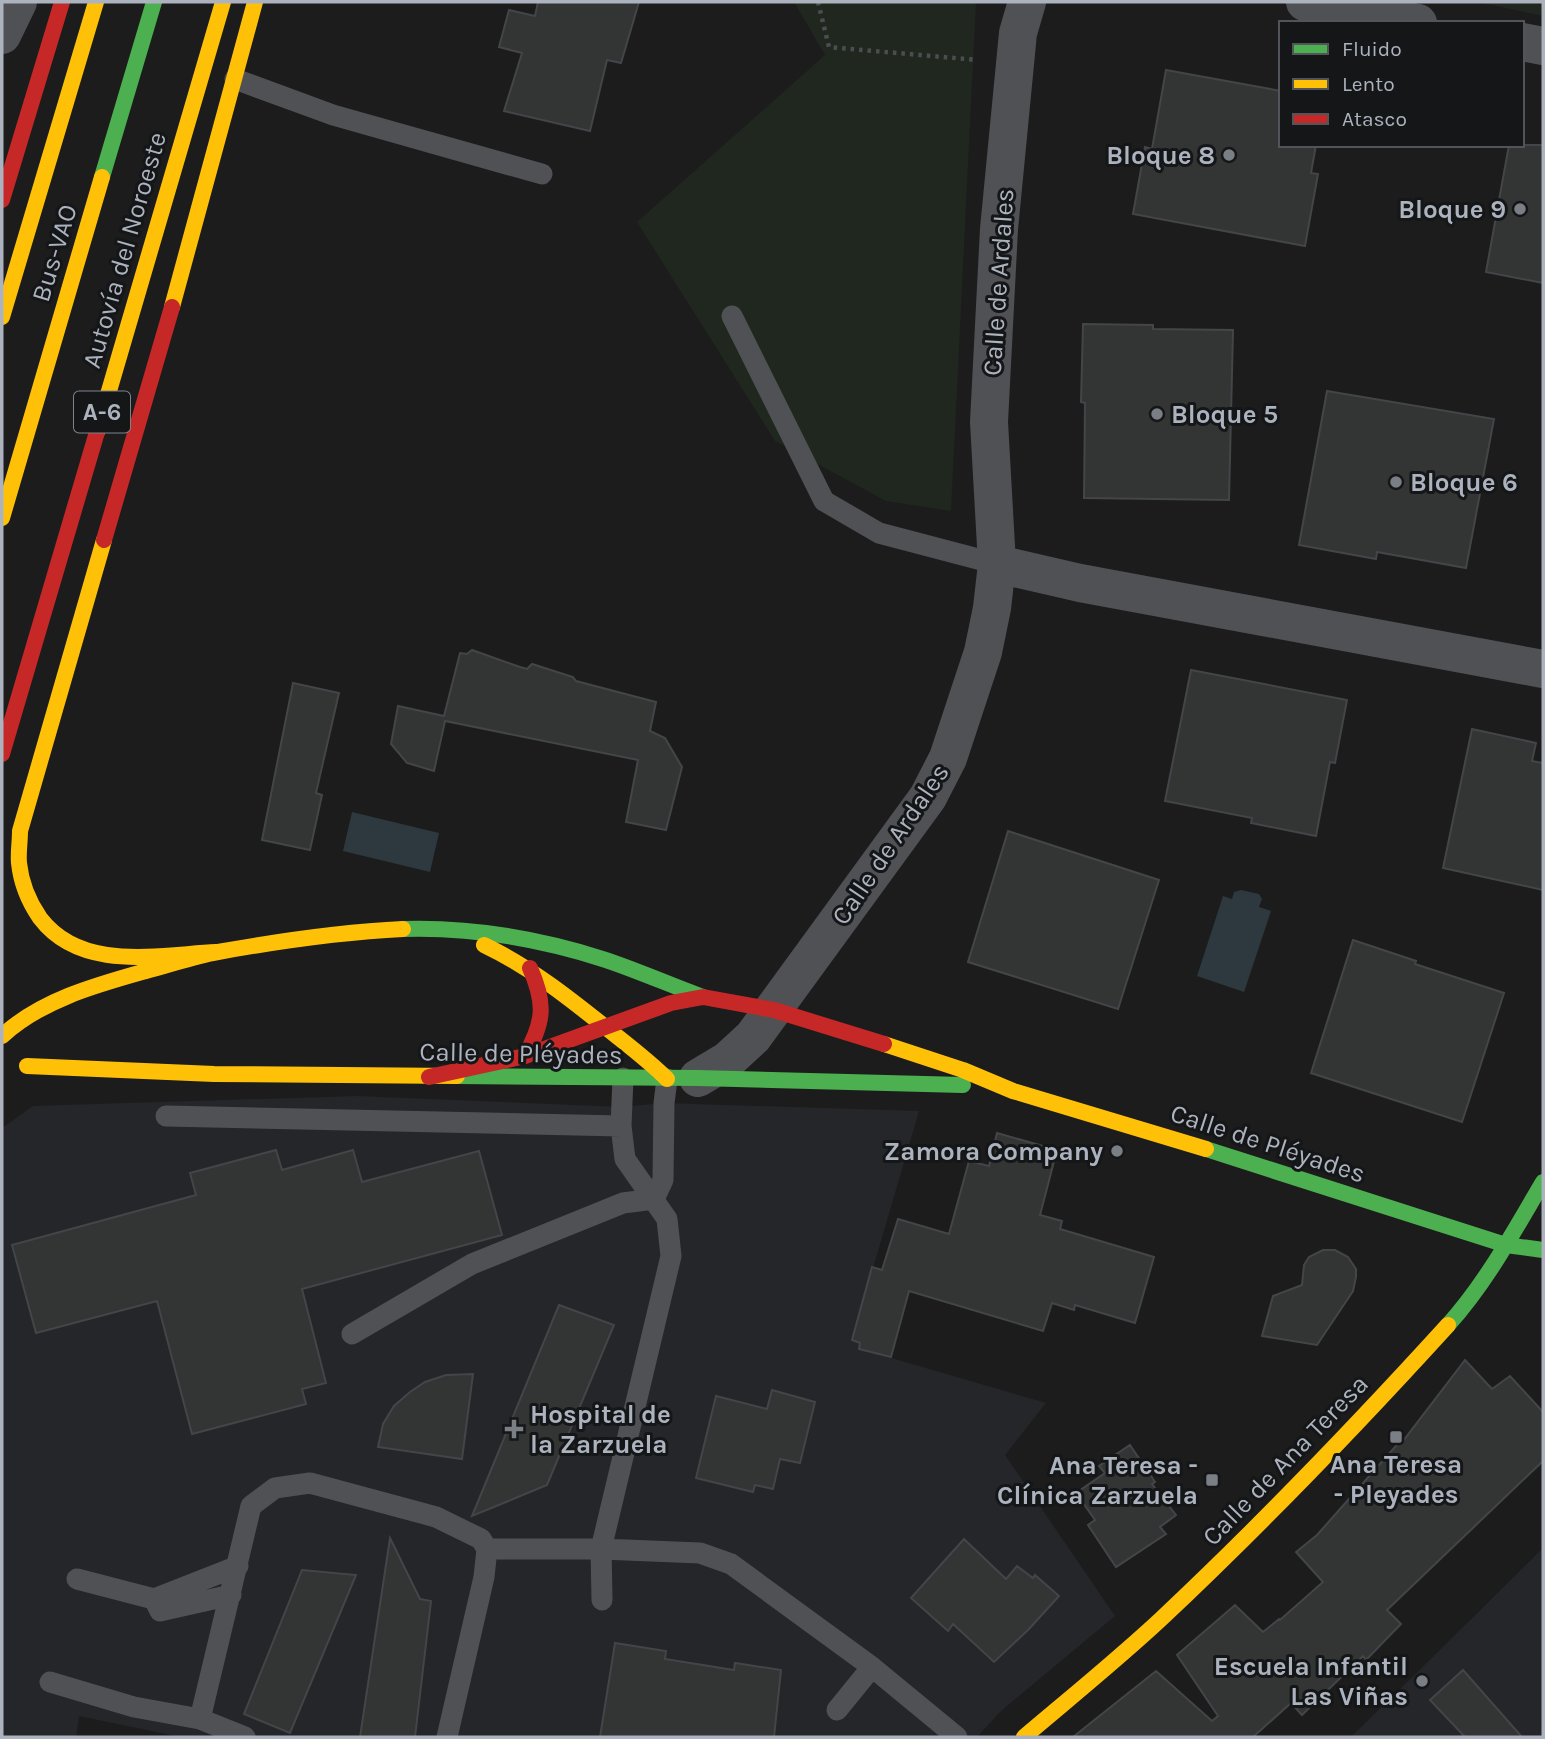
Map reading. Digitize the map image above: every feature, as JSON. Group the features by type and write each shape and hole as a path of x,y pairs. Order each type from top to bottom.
{"main road":[{"path":"2,200 62,2"},
{"path":"2,317 96,2"},
{"name":"Bus-VAO","path":"2,518 154,2"},
{"name":"Autovía del Noroeste","path":"2,754 223,2"},
{"path":"256,2 20,831 19,862 24,888 36,914 54,934 82,951 112,956 216,952 365,931 432,928 515,937 602,959 712,998"},
{"path":"432,928 481,944 530,968 649,1060 698,1072"},
{"path":"2,1036 15,1024 64,997 100,984 216,952"},
{"path":"525,1056 536,1039 542,1004 540,990 530,968"},
{"path":"429,1077 525,1056 671,1003 712,998"},
{"name":"Calle de Pléyades","path":"712,998 774,1010 963,1070 1013,1091 1115,1119 1506,1245 1543,1250"},
{"name":"Calle de Pléyades","path":"27,1066 214,1074 429,1077 623,1078 698,1072 913,1082 1013,1091"},
{"name":"Calle de Ana Teresa","path":"1024,1737 1160,1620 1276,1507 1370,1410 1461,1310 1506,1245 1543,1182"}],"street":[{"path":"2,35 18,2"},
{"name":"Calle de Ardales","path":"698,1072 753,1037 921,807 948,758 983,652 997,564 989,422 999,229 1018,33 1027,2"},
{"path":"1305,2 1407,21"},
{"path":"1524,42 1543,46"},
{"path":"997,564 1080,583 1543,668"},
{"path":"698,1072 738,1041 733,1012 712,998"}],"lane":[{"path":"235,79 333,115 542,174"},
{"path":"732,316 824,501 879,533 997,564"},
{"path":"654,1199 663,1180 664,1103 698,1072"},
{"path":"602,1600 601,1549 671,1256 667,1219 625,1159 621,1126 623,1078"},
{"path":"166,1116 621,1126"},
{"path":"352,1334 472,1264 623,1203 654,1199"},
{"path":"200,1719 251,1506 275,1488 310,1483 436,1517 481,1539 487,1549 484,1577 447,1737"},
{"path":"487,1549 601,1549 700,1553 731,1564 872,1667 957,1737"},
{"path":"77,1578 154,1598 238,1566"},
{"path":"154,1598 160,1611 231,1595"},
{"path":"837,1710 872,1667"},
{"path":"50,1682 134,1707 200,1719 245,1737"}],"path":[{"path":"818,2 830,47 973,59 1014,71"}],"shaded area":[{"path":"794,2 976,2 951,511 886,501 775,441 637,222 825,55"},
{"path":"1478,2 1543,2 1543,16"},
{"path":"352,812 439,833 430,872 343,851"},
{"path":"1241,890 1259,894 1262,899 1259,907 1271,911 1244,992 1197,976 1223,896 1232,899 1234,892"},
{"name":"Hospital de la Zarzuela","path":"357,1096 622,1107 664,1103 919,1111 852,1340 860,1343 860,1349 1046,1403 1005,1455 1115,1616 1001,1711 977,1737 180,1737 79,1716 76,1737 2,1737 2,1128 33,1106"},
{"path":"1543,1548 1543,1737 1351,1737 1448,1642"}],"building":[{"path":"538,2 639,2 621,63 607,60 590,131 504,111 522,53 499,47 509,10 535,16"},
{"name":"Bloque 8","path":"1166,70 1279,91 1279,147 1316,147 1311,173 1318,174 1305,246 1133,214 1145,147 1152,149"},
{"name":"Bloque 9","path":"1543,145 1543,283 1486,272 1509,147"},
{"name":"Bloque 5","path":"1083,324 1153,325 1153,329 1233,330 1229,500 1084,498 1085,403 1081,402"},
{"name":"Bloque 6","path":"1327,391 1494,419 1466,568 1377,552 1376,559 1299,545"},
{"path":"472,650 527,669 532,664 573,677 576,681 656,702 650,731 665,738 682,767 666,830 626,822 638,760 445,721 434,771 407,763 391,744 398,706 444,716 460,653 467,654"},
{"path":"1191,670 1347,700 1335,763 1330,762 1316,836 1251,823 1252,818 1165,801"},
{"path":"293,683 339,693 316,793 322,795 310,850 262,840"},
{"path":"1472,729 1536,743 1532,761 1543,763 1543,890 1443,868"},
{"path":"1008,831 1159,880 1118,1009 968,962"},
{"path":"1353,940 1416,961 1415,964 1504,993 1462,1122 1311,1073"},
{"path":"997,1133 1057,1150 1040,1215 1062,1221 1060,1229 1154,1257 1135,1323 1075,1305 1074,1310 1052,1303 1043,1331 909,1291 891,1357 859,1349 860,1343 852,1340 872,1267 882,1270 898,1219 949,1234 969,1161 989,1166"},
{"path":"276,1150 282,1170 353,1150 362,1182 479,1151 502,1235 302,1289 326,1383 302,1389 306,1404 192,1434 157,1301 36,1333 12,1245 196,1195 190,1173"},
{"path":"1323,1250 1335,1250 1348,1257 1356,1269 1356,1277 1353,1291 1317,1345 1262,1336 1273,1296 1302,1285 1304,1265 1309,1257"},
{"path":"559,1305 614,1325 547,1485 472,1516"},
{"path":"1465,1360 1492,1389 1510,1376 1543,1412 1543,1461 1387,1610 1401,1624 1366,1660 1363,1656 1302,1715 1291,1703 1253,1737 1073,1737 1156,1671 1212,1721 1218,1716 1177,1655 1235,1605 1263,1632 1323,1582 1296,1552 1317,1535 1402,1439 1403,1441"},
{"path":"473,1374 462,1459 378,1447 383,1424 394,1406 410,1392 425,1382 446,1375"},
{"path":"772,1390 815,1402 800,1463 780,1459 773,1489 755,1485 753,1492 696,1478 716,1396 767,1409"},
{"path":"1130,1445 1155,1482 1152,1484 1176,1515 1160,1527 1166,1534 1116,1567 1088,1525 1095,1520 1076,1493 1105,1473 1099,1466"},
{"path":"390,1538 420,1599 431,1601 415,1737 360,1737"},
{"path":"964,1539 1006,1579 1017,1566 1033,1578 1035,1575 1059,1596 994,1662 953,1624 948,1631 911,1598"},
{"path":"302,1570 356,1575 290,1733 244,1714"},
{"path":"615,1643 666,1651 665,1659 734,1670 735,1663 781,1670 774,1737 600,1737"},
{"path":"1463,1670 1522,1737 1465,1737 1430,1700"}],"traffic: fast":[{"path":"102,177 154,2"},
{"path":"403,929 479,932 555,946 616,963 703,997"},
{"path":"457,1076 698,1078 963,1085"},
{"path":"1206,1149 1506,1245 1543,1250"},
{"path":"1448,1325 1487,1274 1543,1182"}],"traffic: slow":[{"path":"2,317 96,2"},
{"path":"97,432 223,2"},
{"path":"172,307 255,2"},
{"path":"2,518 102,177"},
{"path":"104,540 20,831 19,859 22,878 29,899 40,918 57,935 76,947 98,953 145,957 216,952"},
{"path":"2,1036 17,1023 70,995 191,958 287,941 403,929"},
{"path":"484,945 517,963 564,995 667,1079"},
{"path":"884,1044 963,1070 1013,1091 1206,1149"},
{"path":"27,1066 214,1074 457,1076"},
{"path":"1024,1737 1128,1649 1198,1584 1308,1475 1448,1325"}],"traffic: jam":[{"path":"2,200 62,2"},
{"path":"104,540 172,307"},
{"path":"2,754 97,432"},
{"path":"525,1056 536,1033 541,1013 539,992 530,968"},
{"path":"429,1077 525,1056 671,1003 703,997 774,1010 884,1044"}],"place":[{"name":"Bloque 8","path":"1229,155"},
{"name":"Bloque 9","path":"1520,209"},
{"name":"Bloque 5","path":"1157,414"},
{"name":"Bloque 6","path":"1396,482"},
{"name":"Zamora Company","path":"1117,1151"},
{"name":"Hospital de la Zarzuela","path":"514,1429"},
{"name":"Ana Teresa - Pleyades","path":"1396,1437"},
{"name":"Ana Teresa - Clínica Zarzuela","path":"1212,1480"},
{"name":"Escuela Infantil Las Viñas","path":"1422,1681"}]}
